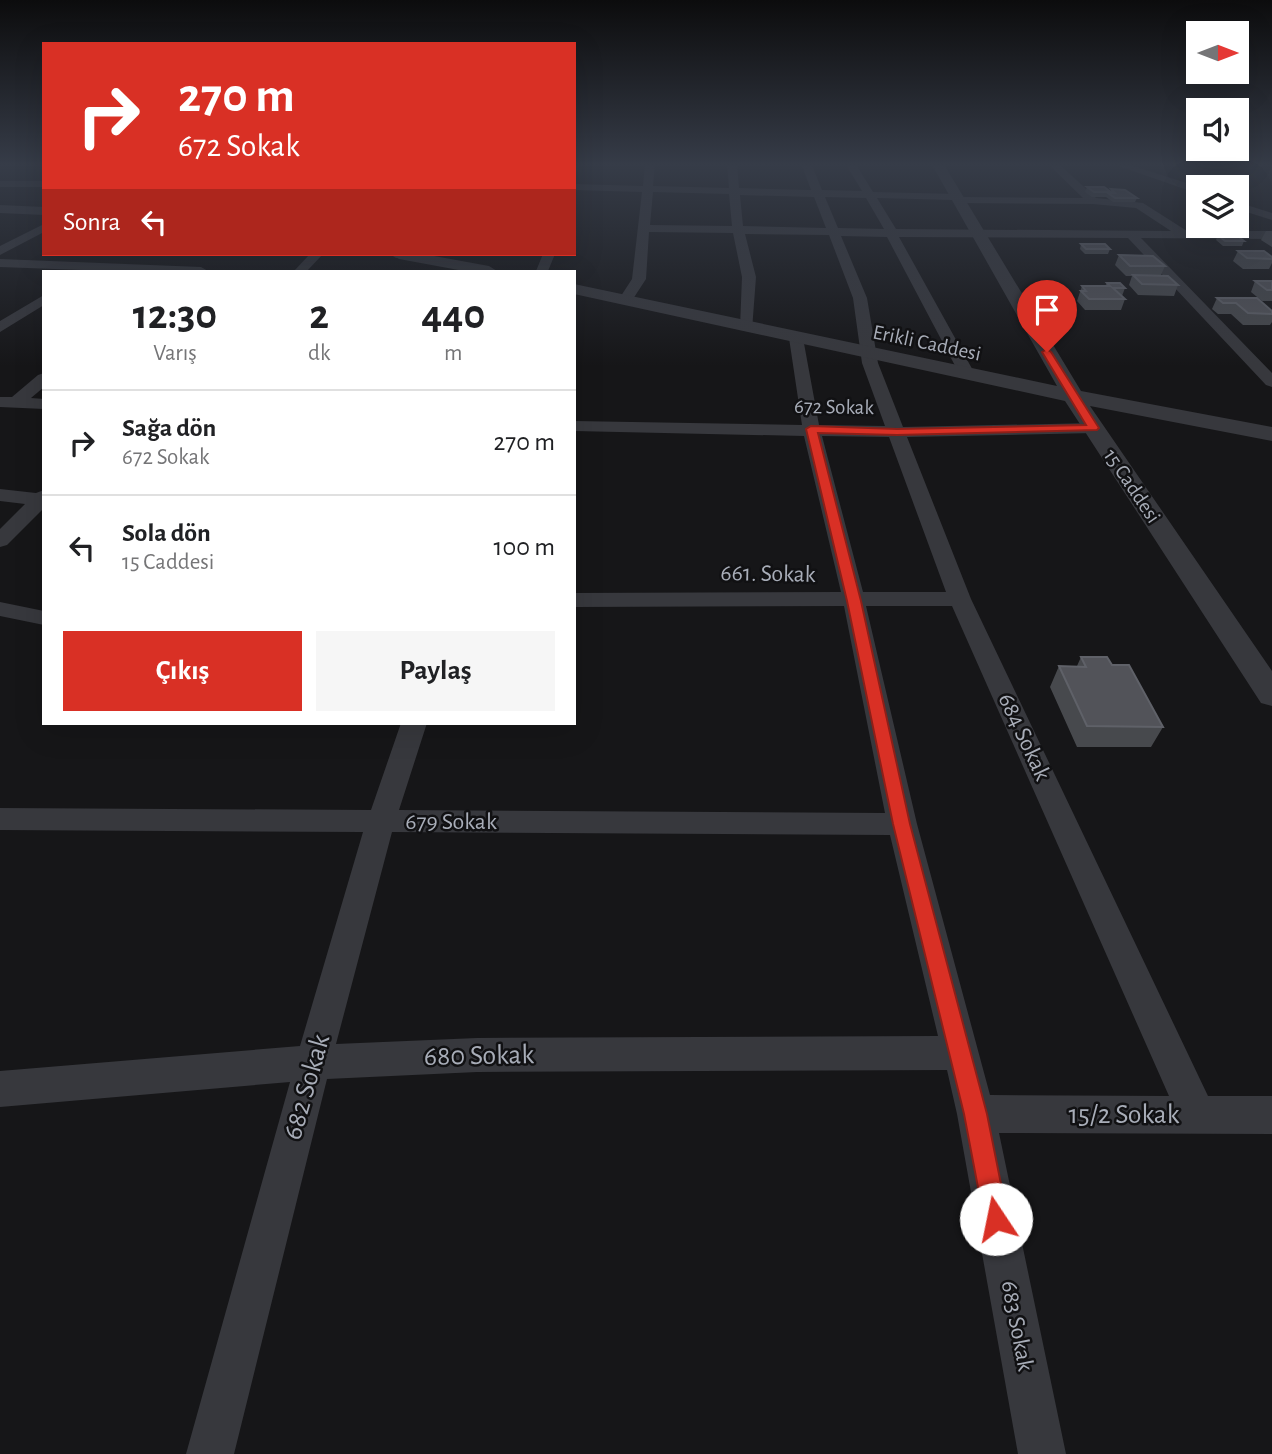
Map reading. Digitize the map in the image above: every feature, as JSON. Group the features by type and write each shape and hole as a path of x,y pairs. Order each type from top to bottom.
{"street":[{"path":"0,251 37,231"},
{"path":"625,299 639,279 644,231"},
{"path":"733,231 1185,234"},
{"path":"738,231 749,277 747,327"},
{"name":"15 Caddesi","path":"975,231 1073,397 1272,695"},
{"path":"1180,231 1185,234"},
{"name":"684 Sokak","path":"834,233 860,298 867,332 867,353 960,599 1197,1115"},
{"path":"891,233 967,374"},
{"path":"1131,234 1272,382"},
{"path":"1249,235 1272,235"},
{"path":"1240,238 1254,248"},
{"path":"0,240 42,242"},
{"path":"90,269 110,256"},
{"path":"185,270 203,256"},
{"path":"301,270 315,256"},
{"path":"421,256 444,258 486,270"},
{"path":"0,262 137,270"},
{"name":"Erikli Caddesi","path":"576,289 1073,397 1272,434"},
{"path":"0,328 42,300"},
{"name":"683 Sokak","path":"796,338 811,429 854,601 902,824 976,1114 1042,1454"},
{"path":"8,403 42,379"},
{"path":"8,403 42,404"},
{"name":"672 Sokak","path":"576,426 897,432 1094,428"},
{"path":"0,495 42,499"},
{"path":"0,541 42,499"},
{"name":"661. Sokak","path":"576,600 960,599"},
{"path":"0,609 42,618"},
{"name":"682 Sokak","path":"210,1454 373,846 413,725"},
{"name":"679 Sokak","path":"0,819 902,824"},
{"name":"680 Sokak","path":"0,1088 314,1062 477,1055 960,1052"},
{"name":"15/2 Sokak","path":"976,1114 1272,1115"}],"building":[{"path":"1222,238 1240,238 1244,241 1225,241"},
{"path":"1081,244 1105,244 1110,249 1086,249"},
{"path":"1238,251 1264,251 1272,259 1247,258"},
{"path":"1119,255 1153,256 1165,266 1130,266"},
{"path":"1133,275 1168,276 1178,285 1142,284"},
{"path":"1255,281 1272,281 1272,290 1267,290"},
{"path":"1107,283 1120,283 1125,288 1113,288 1125,299 1089,299 1081,291 1086,291 1082,286 1110,286"},
{"path":"1217,298 1257,298 1272,314 1248,313 1236,303 1223,303"},
{"path":"1081,657 1107,657 1112,665 1129,665 1163,727 1087,726 1059,666 1086,667"}],"route":[{"path":"996,1219 976,1114 902,824 854,601 811,429 897,432 1094,428 1047,352"}]}
